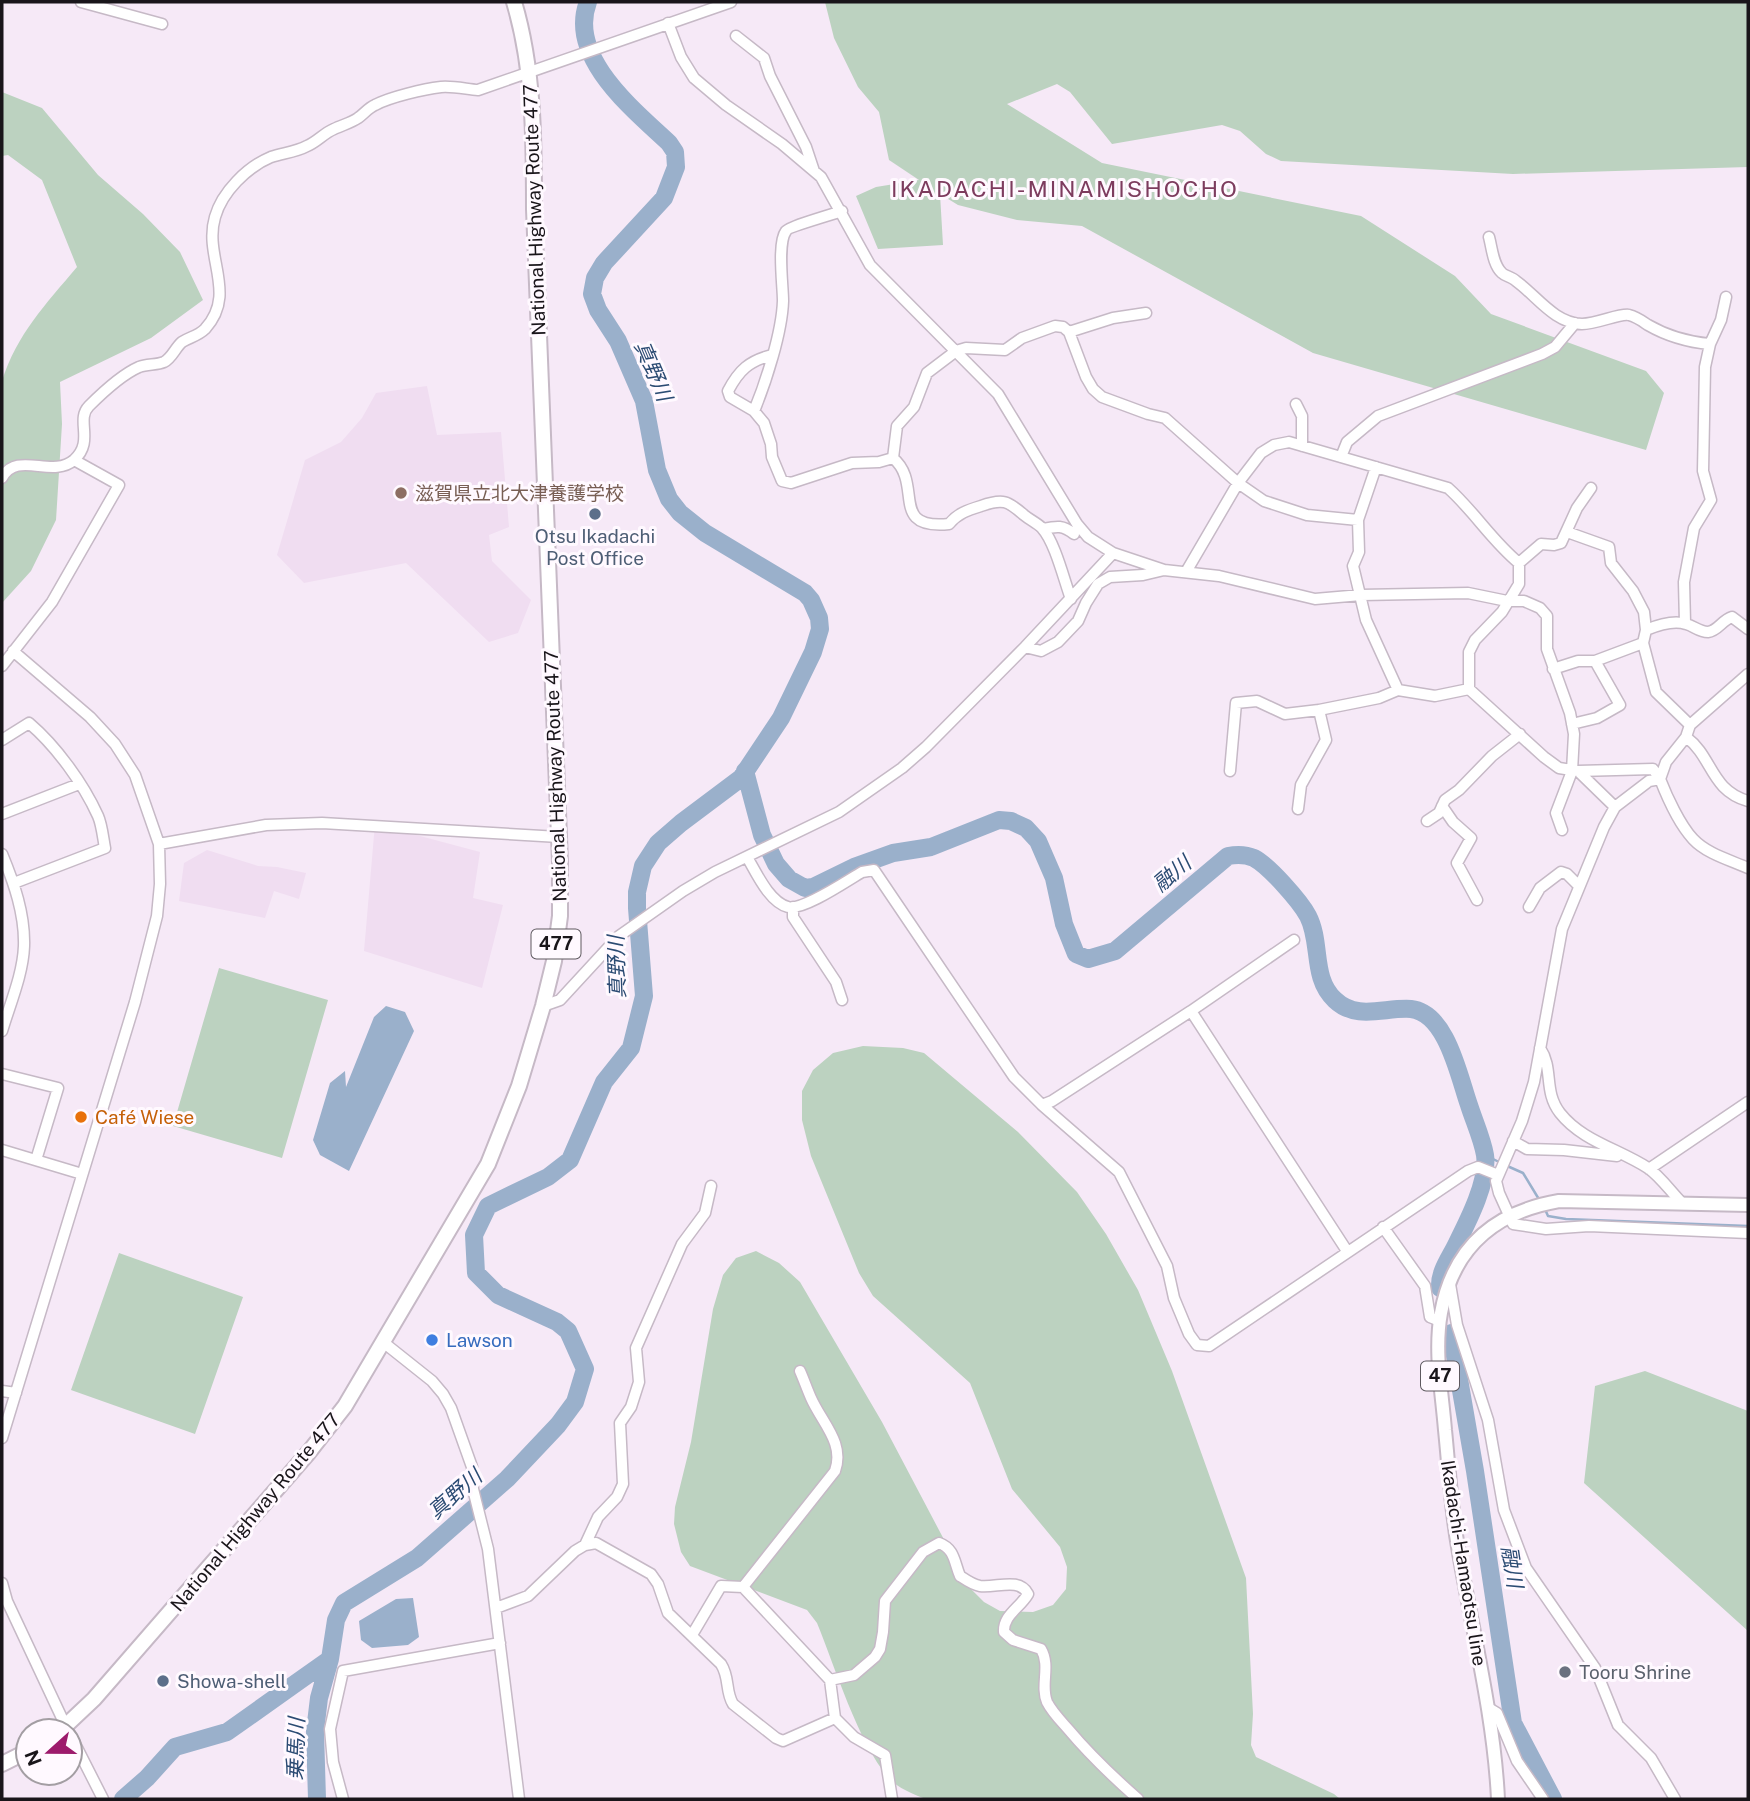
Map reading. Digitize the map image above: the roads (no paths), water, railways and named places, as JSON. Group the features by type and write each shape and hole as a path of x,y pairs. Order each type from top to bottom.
{"highway":[{"name":"National Highway Route 477","path":"78,1717 309,1452 345,1406 488,1164 519,1086 543,1006 554,961 560,916 559,837 534,209 534,135 528,71 514,2"}],"main road":[{"name":"Ikadachi-Hamaotsu line","path":"1498,1799 1487,1707 1454,1517 1440,1371 1440,1321 1450,1284 1462,1259 1484,1231 1508,1215 1533,1205 1559,1201 1748,1205"}],"street":[{"path":"81,2 162,24"},
{"path":"2,478 6,470 16,465 53,468 74,460 84,444 86,436 83,418 88,407 124,374 142,366 162,363 169,359 183,341 198,335 206,328 220,299 220,278 211,247 214,220 226,194 244,174 270,158 307,146 332,129 356,120 371,107 387,99 439,87 478,90 731,2"},
{"path":"668,23 681,57 694,78 821,177 870,265 998,394 1077,524 1088,537 1113,553 1164,570 1219,576 1315,599 1362,595 1468,593 1507,601 1524,601 1540,608 1547,616 1547,649 1572,724 1575,771 1556,813 1562,830"},
{"path":"737,36 764,58 770,76 806,147 814,171"},
{"path":"754,411 772,355 783,303 782,242 785,231 842,211"},
{"path":"1489,237 1501,272 1516,280 1553,313 1575,323 1598,323 1625,314 1691,342 1710,344"},
{"path":"1685,623 1684,582 1694,528 1711,500 1703,471 1705,367 1726,297"},
{"path":"1069,332 1113,318 1146,313"},
{"path":"1341,457 1347,442 1378,416 1549,351 1575,323"},
{"path":"892,458 897,426 914,407 927,373 956,351 966,348 1005,349 1022,338 1055,326 1063,327 1069,332 1093,389 1102,397 1165,418 1238,483 1264,501 1284,510 1332,519 1358,520"},
{"path":"772,355 746,366 727,391 730,397 754,411 764,423 772,457 782,481 790,483 852,463 879,463 892,458"},
{"path":"1296,404 1303,416 1302,446"},
{"path":"1186,572 1238,483 1261,453 1274,445 1289,442 1448,488 1464,502 1503,550 1519,563"},
{"path":"892,458 906,472 911,509 915,519 923,524 948,524 957,514 990,502 1016,506 1043,529 1071,599"},
{"path":"2,666 52,602 119,485 74,460"},
{"path":"1376,467 1358,520 1359,552 1353,566 1366,620 1398,690"},
{"path":"1591,488 1577,508 1562,543 1541,544 1519,563 1519,584 1502,612 1475,640 1469,652 1469,689 1559,768 1575,771 1653,769 1693,839 1711,852 1748,868"},
{"path":"1043,529 1057,526 1074,534"},
{"path":"1567,532 1583,540 1609,547 1611,563 1633,591 1644,612 1646,630 1643,643 1656,692 1690,725"},
{"path":"543,1006 560,1000 619,936 683,891 747,856 839,812 873,790 926,747 1113,553"},
{"path":"1025,647 1041,651 1058,642 1079,621 1098,584 1110,577 1143,575 1164,570"},
{"path":"1646,630 1662,624 1685,623 1704,632 1714,630 1725,619 1732,617 1748,629"},
{"path":"1553,669 1578,662 1595,661 1643,643"},
{"path":"2,1438 135,1002 157,916 160,884 159,844 135,775 115,744 90,717 13,652"},
{"path":"1572,724 1597,718 1620,705 1595,661"},
{"path":"1660,779 1666,762 1686,737 1690,725 1748,674"},
{"path":"1230,771 1236,703 1257,702 1285,715 1379,698 1398,690 1435,696 1469,689"},
{"path":"1298,809 1301,785 1326,740 1319,710"},
{"path":"2,740 29,723 44,736 99,817 105,848 13,883"},
{"path":"1427,821 1439,813 1445,800 1459,790 1492,756 1520,734"},
{"path":"1686,737 1695,744 1718,782 1729,793 1748,801"},
{"path":"1575,771 1615,807"},
{"path":"1660,779 1649,781 1615,807 1578,886 1562,929 1534,1082 1522,1121 1496,1181 1513,1223 1546,1229 1589,1226 1748,1233"},
{"path":"2,814 79,784"},
{"path":"1442,806 1453,822 1471,838 1457,863 1477,900"},
{"path":"159,844 265,825 322,823 559,837"},
{"path":"2,855 21,914 24,946 20,971 2,1031"},
{"path":"747,856 776,900 789,908 801,906 862,872 874,870 1014,1077 1119,1172 1167,1266 1174,1298 1189,1334 1197,1345 1209,1346 1468,1171 1478,1167 1498,1175"},
{"path":"1530,907 1540,888 1561,872 1567,874 1578,886"},
{"path":"793,907 793,917 836,982 842,1000"},
{"path":"1042,1105 1191,1011 1294,940"},
{"path":"1191,1011 1347,1251"},
{"path":"1540,1048 1548,1059 1551,1101 1563,1116 1584,1134 1649,1169 1682,1203"},
{"path":"2,1074 58,1088 36,1160"},
{"path":"1649,1169 1748,1102"},
{"path":"1513,1141 1527,1149 1625,1156"},
{"path":"2,1150 82,1174"},
{"path":"585,1545 598,1517 617,1497 624,1485 620,1423 631,1407 639,1382 636,1348 682,1244 705,1213 711,1186"},
{"path":"1383,1227 1425,1286 1430,1317 1440,1321"},
{"path":"1450,1284 1457,1325 1488,1420 1504,1510 1526,1568 1595,1668 1618,1724 1651,1758 1675,1799"},
{"path":"383,1342 432,1381 451,1408 472,1467 500,1643 519,1799"},
{"path":"743,1587 835,1471 838,1461 837,1446 811,1399 800,1371"},
{"path":"2,1391 16,1393"},
{"path":"495,1608 528,1596 575,1550 596,1543 650,1574 658,1584 668,1613 721,1664 727,1674 729,1697 733,1704 776,1738 783,1741 835,1718"},
{"path":"830,1680 854,1675 875,1657 880,1649 885,1601 923,1552 939,1544 948,1546 960,1576 971,1583 980,1586 1018,1584 1025,1588 1028,1594 1005,1620 1004,1632 1013,1640 1041,1649 1046,1657 1046,1700 1054,1713 1090,1755 1138,1799"},
{"path":"2,1583 7,1601 60,1717"},
{"path":"692,1635 721,1586 743,1587 830,1680 835,1718 854,1737 885,1755 892,1799"},
{"path":"343,1799 333,1762 330,1730 343,1671 500,1643"},
{"path":"1487,1707 1497,1713 1517,1761 1544,1799"},
{"path":"84,1764 103,1799"}],"water":[{"path":"386,1006 405,1012 414,1031 349,1171 320,1155 313,1140 330,1083 345,1071 346,1087 374,1017"},
{"path":"413,1598 419,1637 408,1645 372,1648 361,1640 359,1621 396,1599"}],"waterway":[{"name":"真野川","path":"317,1799 315,1731 319,1698 330,1659 336,1620 344,1603 417,1558 507,1479 558,1425 575,1402 585,1369 568,1331 557,1322 498,1295 476,1273 474,1235 488,1206 548,1177 570,1160 604,1082 631,1048 644,996 637,908 637,892 643,866 658,843 741,778 781,718 813,652 820,629 819,618 805,593 705,533 680,513 669,499 657,470 644,401 618,341 598,310 592,294 595,278 604,263 664,198 676,167 675,152 622,98 595,62 587,43 584,22 588,2"},
{"name":"融川","path":"745,771 762,835 776,864 789,879 805,888 893,853 931,847 999,820 1011,821 1026,828 1038,841 1054,878 1064,924 1076,954 1088,959 1115,951 1228,856 1244,855 1260,862 1284,884 1308,916 1323,981 1335,1000 1362,1012 1411,1009 1423,1013 1434,1022 1450,1048 1482,1142 1485,1166 1476,1203 1444,1268 1440,1288"},
{"path":"1485,1155 1499,1162"},
{"path":"1505,1165 1523,1173 1540,1201"},
{"path":"1544,1207 1548,1216 1566,1219 1748,1226"},
{"name":"融川","path":"1451,1333 1513,1723 1553,1799"},
{"name":"真野川","path":"123,1799 147,1778 175,1747 227,1732 330,1659"}],"place":[{"name":"滋賀県立北大津養護学校","path":"401,493"},
{"name":"Otsu Ikadachi Post Office","path":"595,514"},
{"name":"Café Wiese","path":"81,1117"},
{"name":"Lawson","path":"432,1340"},
{"name":"Tooru Shrine","path":"1565,1672"},
{"name":"Showa-shell","path":"163,1681"}],"district":[{"name":"IKADACHI-MINAMISHOCHO","path":"1065,189"}],"water label":[{"name":"乗馬川","path":"296,1749"}]}
